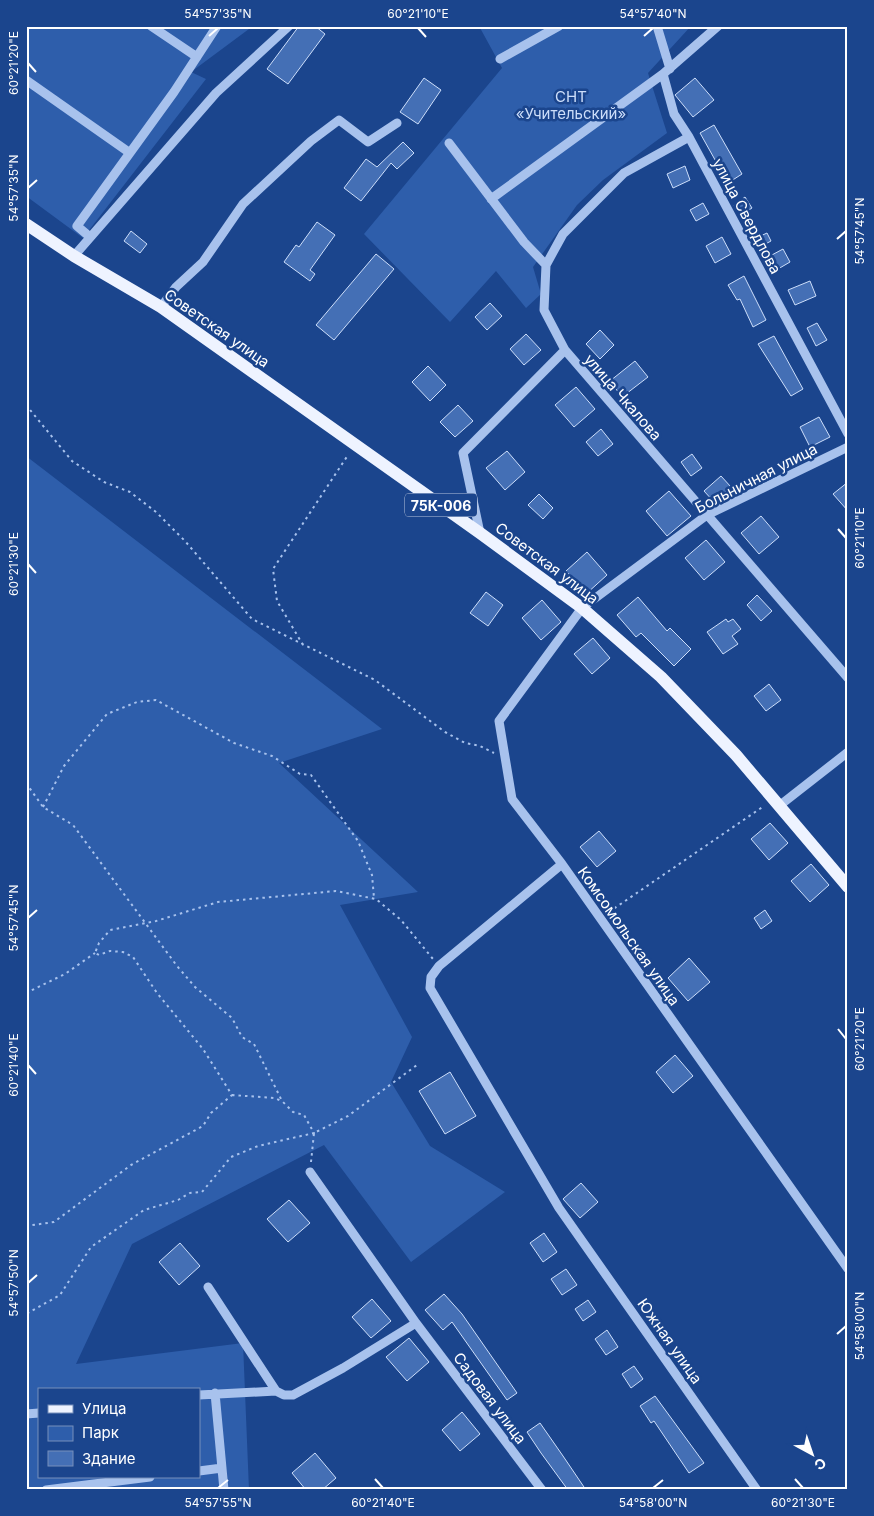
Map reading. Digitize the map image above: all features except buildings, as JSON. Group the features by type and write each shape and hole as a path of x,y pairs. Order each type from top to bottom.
{"main road":[{"name":"Советская улица","path":"26,224 74,256 161,307 480,533 582,608 661,677 736,755 848,887"}],"street":[{"path":"151,26 197,58"},
{"path":"90,237 78,226 218,26"},
{"path":"74,256 216,93 289,26"},
{"path":"500,59 559,26"},
{"name":"улица Свердлова","path":"657,26 674,114 689,137 848,434"},
{"path":"491,199 666,72 718,26"},
{"path":"26,80 130,153"},
{"path":"161,307 176,287 203,262 243,204 311,141 340,120 368,142 397,123"},
{"name":"улица Чкалова","path":"689,137 624,173 563,234 546,265 544,310 565,350 848,678"},
{"path":"449,143 524,242 546,265"},
{"path":"480,533 464,453 565,350"},
{"name":"Больничная улица","path":"582,608 706,515 848,448"},
{"name":"Комсомольская улица","path":"582,608 499,721 512,799 562,864 848,1269"},
{"path":"779,806 848,752"},
{"path":"439,966 562,864"},
{"name":"Южная улица","path":"439,966 431,977 430,988 560,1208 757,1490"},
{"name":"Садовая улица","path":"310,1172 416,1323 542,1490"},
{"path":"208,1286 276,1391"},
{"path":"200,1395 276,1391 284,1395 293,1395 343,1368 416,1323"},
{"path":"215,1393 224,1490"},
{"path":"200,1471 222,1468"},
{"path":"46,1490 142,1478"}],"path":[{"path":"26,405 72,461 104,482 130,492 156,512 185,541 252,619 303,646 375,680 445,732 465,743 492,751 506,765"},
{"path":"303,646 276,601 273,569 355,445"},
{"path":"43,807 64,766 107,714 137,702 156,700 234,743 272,756 300,774 311,775 358,841 372,876 374,898"},
{"path":"26,783 43,807 73,825 104,870 195,986 232,1018 242,1037 254,1044 282,1101 293,1112 304,1115 314,1133 310,1172"},
{"path":"600,919 764,806"},
{"path":"26,993 65,974 96,953 99,943 110,930 147,923 218,902 336,891 374,898 401,920 439,966"},
{"path":"96,953 99,955 110,951 124,952 133,957 158,994 203,1049 232,1095"},
{"path":"26,1314 60,1296 92,1247 144,1210 178,1200 190,1194 202,1192 231,1157 258,1146 314,1133 348,1116 417,1065"},
{"path":"26,1226 54,1222 131,1165 203,1126 211,1113 232,1095 275,1098 282,1101"}],"green space":[{"path":"26,26 253,26 191,72 206,79 83,238 26,196"},
{"name":"СНТ «Учительский»","path":"479,26 691,26 648,73 667,133 603,180 577,205 533,267 541,294 526,308 496,271 450,322 364,234 502,68"},
{"path":"26,456 382,729 279,763 418,892 340,905 412,1037 391,1082 430,1146 505,1192 411,1262 324,1145 132,1244 76,1364 243,1343 249,1490 26,1490"}]}
